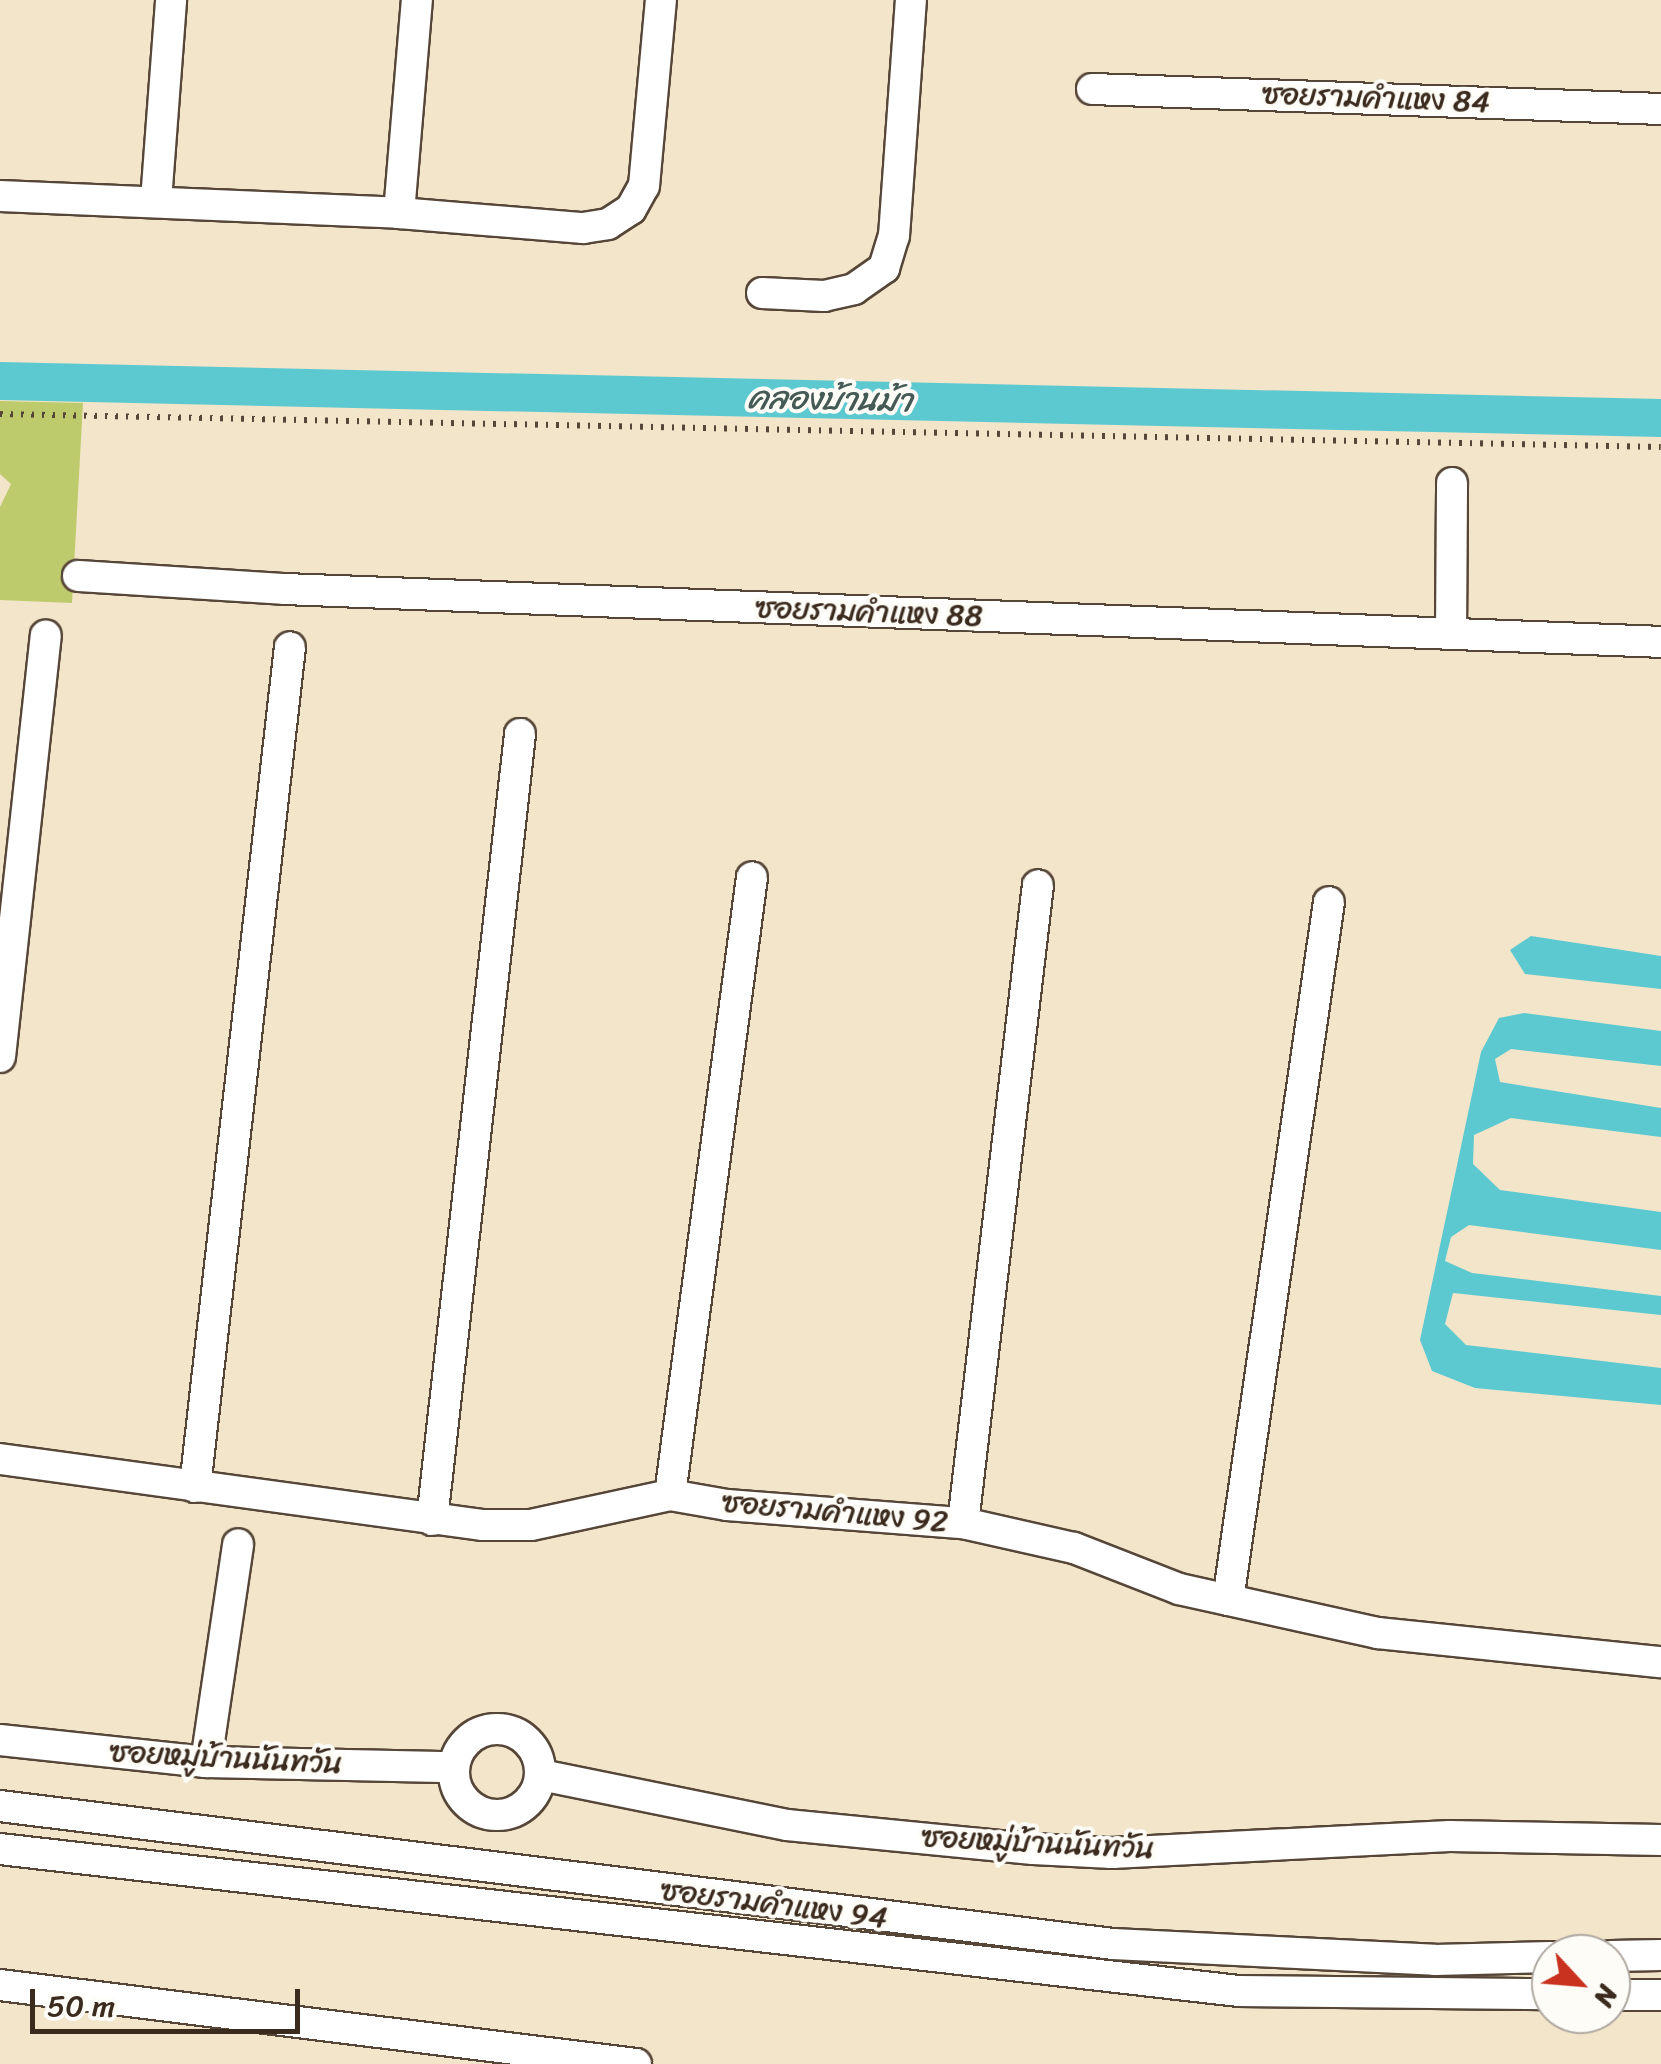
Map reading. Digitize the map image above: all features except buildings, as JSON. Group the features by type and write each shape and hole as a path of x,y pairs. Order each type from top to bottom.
{"street":[{"path":"156,201 171,0"},
{"path":"399,213 417,0"},
{"path":"0,196 399,213 583,228 608,224 631,209 644,186 661,0"},
{"path":"762,293 824,296 854,290 884,268 894,236 911,0"},
{"name":"ซอยรามคำแหง 84","path":"1092,88 1661,108"},
{"path":"1451,634 1452,483"},
{"name":"ซอยรามคำแหง 88","path":"78,576 371,592 1661,642"},
{"path":"0,1057 46,635"},
{"path":"195,1487 290,646"},
{"path":"432,1520 520,734"},
{"path":"670,1495 752,877"},
{"path":"963,1522 1038,885"},
{"path":"1228,1600 1329,902"},
{"name":"ซอยรามคําแหง 92","path":"0,1459 432,1520 531,1525 670,1495 728,1504 963,1522 1074,1548 1180,1589 1378,1633 1661,1662"},
{"path":"206,1762 238,1544"},
{"path":"502,1728 518,1733 531,1744 541,1775 525,1805 494,1815 464,1800 453,1768 470,1738 502,1728"},
{"name":"ซอยหมู่บ้านนันทวัน","path":"0,1740 206,1762 453,1768"},
{"name":"ซอยหมู่บ้านนันทวัน","path":"541,1775 787,1825 1033,1850 1112,1853 1450,1836 1661,1840"},
{"name":"ซอยรามคําแหง 94","path":"0,1806 1113,1944 1435,1960 1531,1958"},
{"name":"ซอยรามคําแหง 94","path":"0,1849 1239,1992 1531,1994"},
{"path":"1631,1956 1661,1955"},
{"path":"0,1985 527,2057 636,2064"},
{"path":"1631,1995 1661,1995"}],"path":[{"path":"0,414 1661,447"}],"green space":[{"path":"0,401 83,403 72,603 0,600 0,507 11,484 0,474"}],"water":[{"path":"1531,936 1661,956 1661,989 1525,974 1510,950"},
{"path":"1524,1013 1661,1031 1661,1066 1511,1049 1495,1059 1500,1082 1661,1108 1661,1137 1511,1118 1474,1135 1473,1164 1500,1190 1661,1212 1661,1250 1469,1225 1451,1237 1445,1261 1472,1273 1661,1296 1661,1315 1453,1293 1445,1324 1466,1345 1661,1368 1661,1405 1475,1388 1432,1371 1420,1340 1481,1052 1499,1018"}],"waterway":[{"name":"คลองบ้านม้า","path":"0,381 1661,418"}]}
